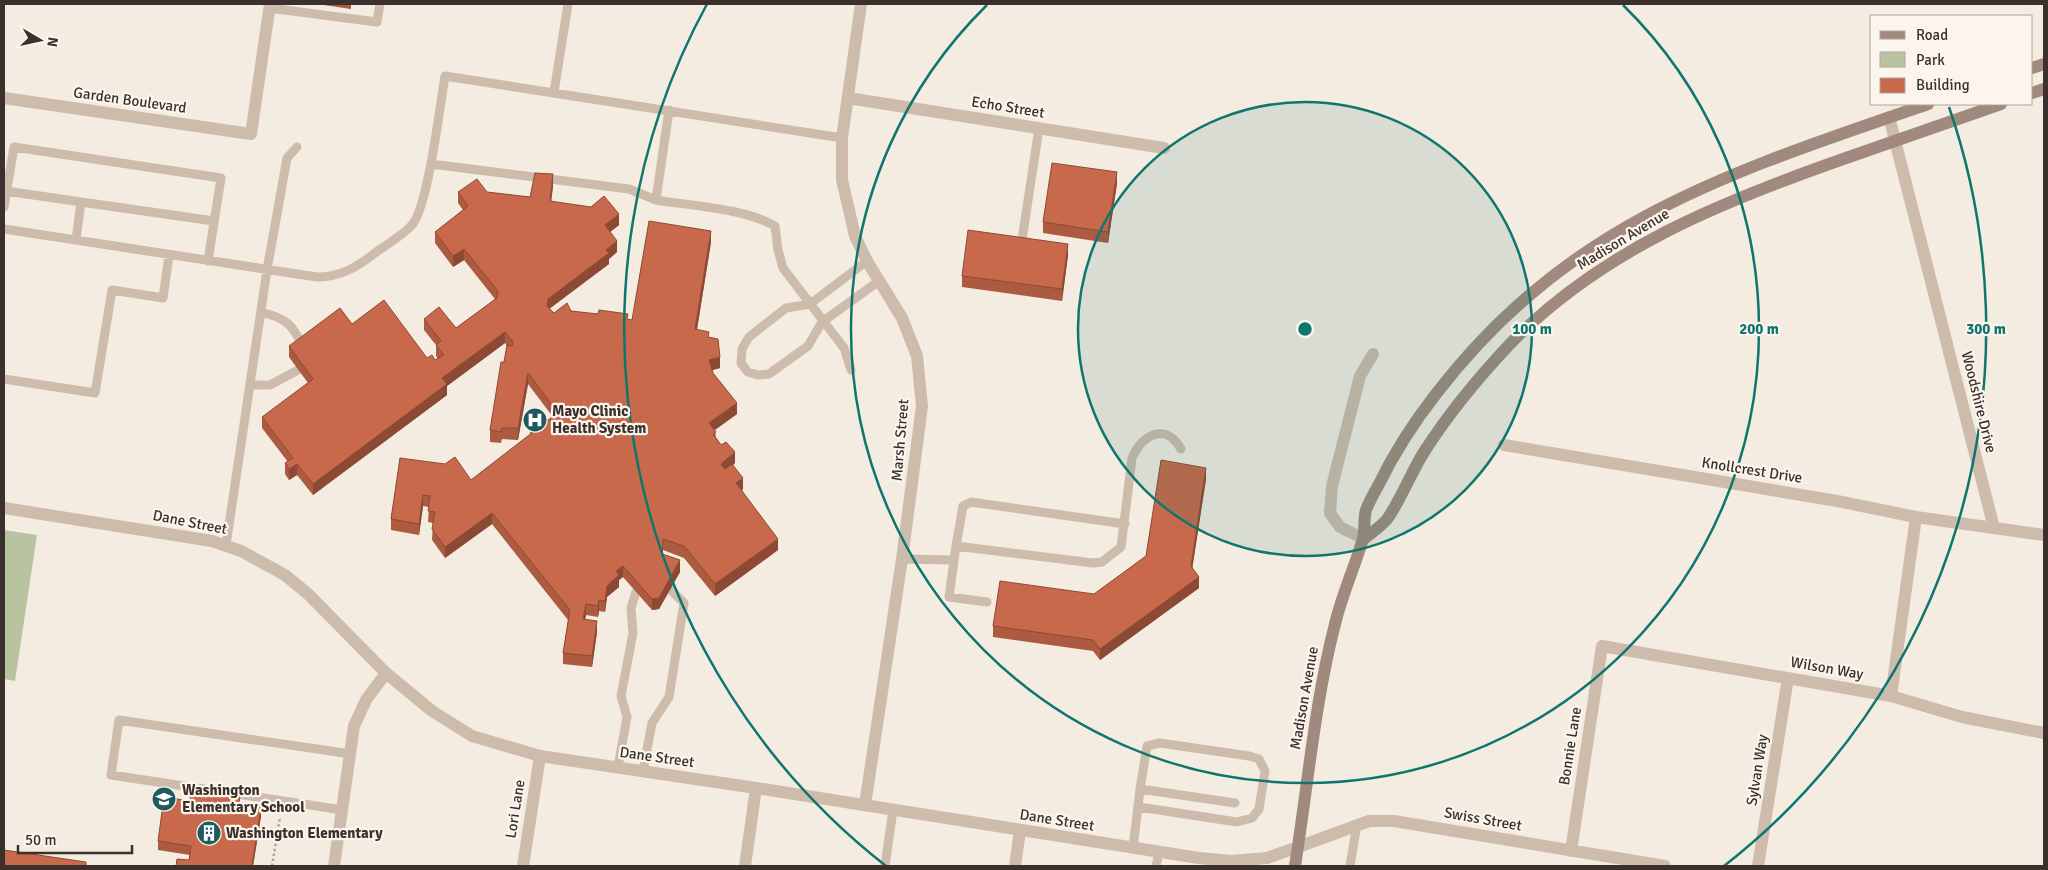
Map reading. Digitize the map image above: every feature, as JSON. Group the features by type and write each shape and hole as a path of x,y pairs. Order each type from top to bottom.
{"main road":[{"name":"Madison Avenue","path":"1295,866 1317,708 1326,661 1336,618 1364,539 1366,510 1385,472 1425,408 1492,328 1549,278 1606,237 1670,201 1742,170 1925,105"},
{"name":"Madison Avenue","path":"1364,539 1387,520 1423,454 1463,397 1509,345 1571,291 1619,257 1681,222 1751,192 1998,105"}],"street":[{"name":"Marsh Street","path":"861,4 842,138 842,180 855,236 878,281 902,318 917,356 922,406 902,559 865,805"},
{"name":"Garden Boulevard","path":"4,98 251,134 270,6"},
{"name":"Echo Street","path":"848,98 1164,148"},
{"name":"Woodshire Drive","path":"1889,117 1994,528"},
{"path":"1364,539 1340,527 1330,513 1332,486 1360,376 1373,354"},
{"name":"Knollcrest Drive","path":"1504,445 1837,501 1916,518 1994,528"},
{"name":"Dane Street","path":"4,508 77,518 226,545 262,561 308,594 386,674 432,711 472,736 540,756 756,788 1158,852 1188,861 1232,861 1267,858 1298,846"},
{"path":"1890,696 1916,518"},
{"path":"1994,528 2044,535"},
{"name":"Wilson Way","path":"1602,646 1890,696 1962,717 2044,733"},
{"name":"Bonnie Lane","path":"1571,851 1602,646"},
{"path":"334,866 354,726 366,700 386,674"},
{"name":"Sylvan Way","path":"1758,866 1788,678"},
{"name":"Lori Lane","path":"523,866 540,756"},
{"path":"745,866 756,788"},
{"name":"Swiss Street","path":"1298,846 1357,824 1369,821 1394,821 1665,866"},
{"path":"1015,866 1020,831"}],"lane":[{"path":"270,6 377,22 380,4"},
{"path":"554,92 568,4"},
{"path":"4,229 267,270 328,277 340,275 357,267 413,224 422,202 431,164 444,76 842,138"},
{"path":"656,200 669,110"},
{"path":"1022,240 1039,128"},
{"path":"4,207 14,146 221,178 208,260"},
{"path":"226,545 267,270 287,158 297,147"},
{"path":"431,164 628,189 656,200 763,219 775,226 778,250 783,268 844,348 852,370"},
{"path":"6,191 214,221"},
{"path":"76,240 81,202"},
{"path":"4,379 96,393 112,290 163,298 169,255"},
{"path":"867,261 810,304 786,308 749,338 742,349 741,363 748,372 758,375 769,374 808,346 824,320 878,281"},
{"path":"261,312 282,317 296,332 303,347"},
{"path":"250,385 270,385 298,370"},
{"path":"956,546 1079,563 1102,562 1121,547 1132,458 1137,447 1152,434 1164,433 1171,435 1182,449"},
{"path":"987,602 949,597 963,506 971,502 1125,524"},
{"path":"902,559 954,560"},
{"path":"643,771 652,723 669,697 684,603 670,590"},
{"path":"618,767 627,717 621,696 633,633 630,608 636,592"},
{"path":"343,810 111,775 119,720 351,754"},
{"path":"1133,848 1147,746 1160,743 1249,756 1259,760 1265,771 1259,809 1252,818 1245,821 1237,822 1139,807"},
{"path":"1140,789 1235,803"},
{"path":"884,866 893,810"},
{"path":"1350,866 1357,824"},
{"path":"1156,866 1158,852"}],"path":[{"path":"272,866 280,817"}],"green space":[{"path":"4,530 37,535 15,681 4,679"}],"building":[{"path":"1052,163 1117,172 1108,232 1043,222"},
{"path":"535,173 553,174 550,201 591,207 604,196 619,214 605,225 617,241 606,250 609,253 548,299 547,306 554,313 567,303 571,311 598,314 599,310 628,314 627,319 632,320 649,221 711,231 695,329 709,332 708,337 718,339 720,357 709,360 713,373 737,403 709,423 716,432 713,434 721,445 726,442 735,452 721,464 725,469 732,464 743,478 736,483 778,539 715,584 684,546 663,539 662,554 680,560 659,598 652,599 623,566 616,571 619,575 607,586 605,601 599,600 598,606 586,604 583,619 597,621 592,656 563,653 570,610 492,513 445,547 432,529 435,512 428,511 430,496 423,495 419,524 391,519 400,458 445,464 455,457 471,480 533,432 530,428 541,419 548,420 558,413 528,373 518,428 502,428 501,432 490,430 501,362 504,362 507,345 512,346 513,342 505,332 442,378 447,384 313,484 297,464 289,469 285,463 293,458 262,417 313,379 289,346 340,308 352,324 384,300 427,358 432,355 435,360 444,355 436,345 441,341 424,319 439,307 456,328 497,298 498,291 464,249 453,256 435,232 468,206 458,192 477,179 487,192 530,197"},
{"path":"968,230 1068,244 1062,289 962,276"},
{"path":"1161,460 1206,468 1191,566 1199,577 1100,649 1093,640 993,626 1000,581 1094,594 1146,556"},
{"name":"Washington Elementary","path":"191,788 240,795 239,804 261,807 252,866 176,866 177,859 189,860 191,846 158,841 164,797 190,801"},
{"path":"4,850 86,862 86,866 4,866"}],"place":[{"name":"Mayo Clinic Health System","path":"535,420"},
{"name":"Washington Elementary School","path":"164,799"},
{"name":"Washington Elementary","path":"209,833"}]}
